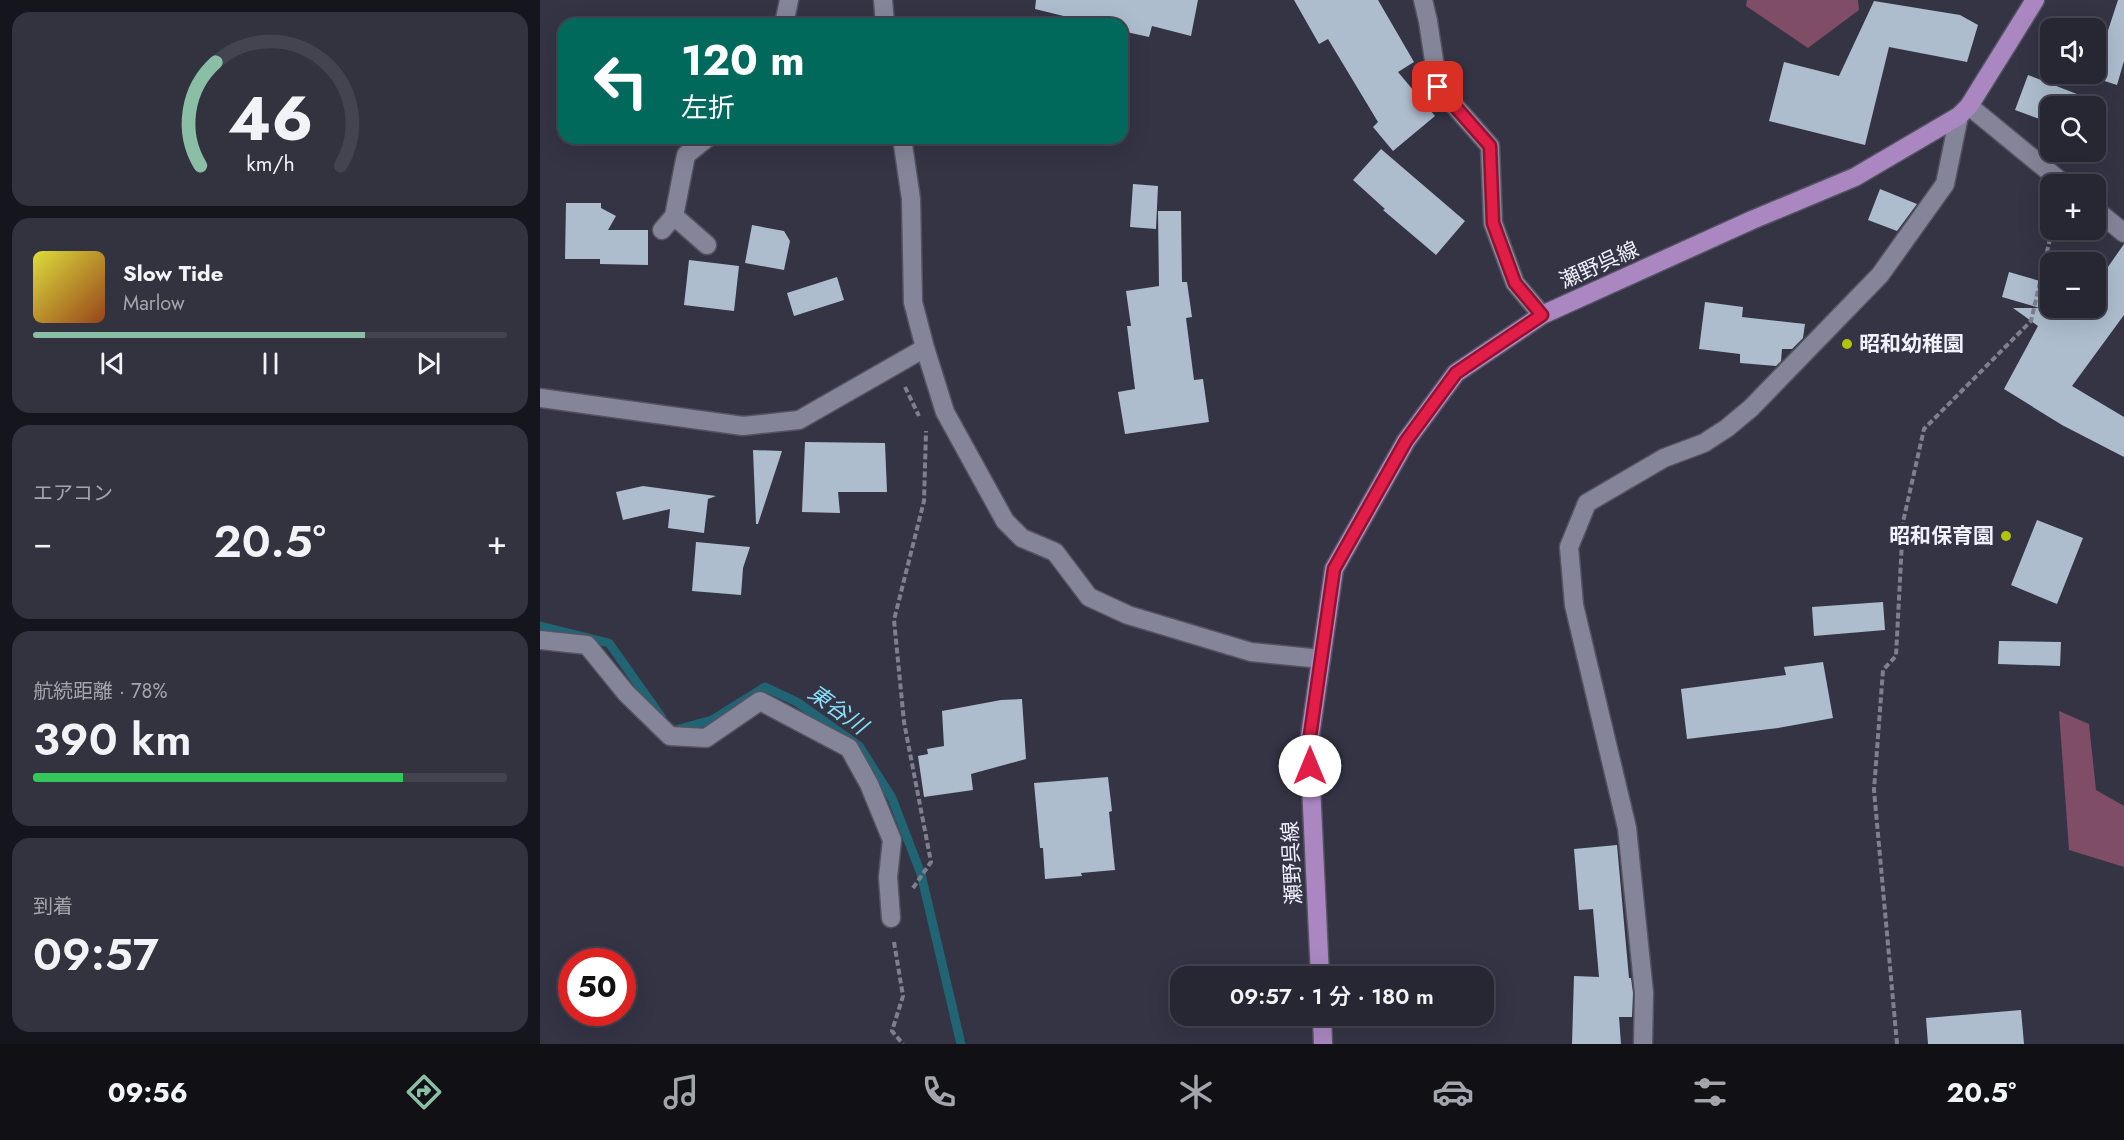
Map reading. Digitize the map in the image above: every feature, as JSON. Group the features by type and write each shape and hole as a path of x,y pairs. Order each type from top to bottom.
{"main road":[{"name":"瀬野呉線","path":"1320,966 1309,743 1334,569 1406,441 1456,373 1542,315 1752,220 1855,177 1964,111 2035,0"},
{"path":"1322,1026 1323,1044"}],"street":[{"path":"785,18 789,0"},
{"path":"883,0 884,18"},
{"path":"1423,0 1438,87 1490,146 1493,223 1515,283 1542,315"},
{"path":"1643,1044 1644,993 1627,828 1574,605 1569,547 1587,503 1664,458 1704,443 1727,428 1751,408 1880,275 1945,184 1964,111 2050,174"},
{"path":"662,230 674,216 686,155 699,144"},
{"path":"903,144 911,199 913,302 925,348 945,412 1005,521 1022,538 1055,552 1089,597 1128,615 1251,652 1321,659"},
{"path":"674,216 707,245"},
{"path":"2106,218 2124,233"},
{"path":"540,398 743,426 800,420 925,348"},
{"path":"540,640 587,645 626,693 670,736 706,738 760,701 849,748 869,784 892,840 888,877 891,918"}],"path":[{"path":"1897,1044 1874,790 1882,670 1896,656 1903,522 1924,429 2031,321 2050,240"},
{"path":"894,365 926,431 924,501 894,620 904,722 931,862 891,918 903,996 892,1031 903,1044"}],"shaded area":[{"path":"1747,0 1858,0 1859,10 1808,48 1746,6"},
{"path":"2059,711 2089,724 2096,790 2124,806 2124,867 2069,850"}],"building":[{"path":"1036,0 1198,0 1191,36 1152,26 1149,37 1128,32 1128,18 1072,18 1035,9"},
{"path":"1294,0 1378,0 1414,62 1398,72 1435,116 1393,151 1373,127 1378,122 1328,39 1319,44"},
{"path":"2118,0 2124,0 2124,61 2117,85 2106,81 2106,37"},
{"path":"1874,1 1960,15 1978,25 1967,62 1889,47 1865,145 1769,121 1784,62 1839,76"},
{"path":"2028,75 2040,80 2040,84 2051,84 2082,96 2040,96 2040,119 2015,110"},
{"path":"1381,149 1465,221 1436,255 1383,210 1385,209 1353,180"},
{"path":"1133,184 1158,186 1156,229 1130,227"},
{"path":"1880,189 1917,204 1897,231 1868,220"},
{"path":"566,203 601,203 601,208 616,216 608,230 648,230 648,265 600,264 600,259 565,259"},
{"path":"1158,211 1181,211 1182,282 1187,282 1192,317 1186,318 1194,380 1203,379 1209,422 1125,434 1118,392 1135,389 1127,326 1131,326 1126,291 1159,286"},
{"path":"752,225 784,231 790,241 784,270 745,263"},
{"path":"2124,244 2124,315 2072,386 2124,417 2124,457 2062,425 2004,389 2038,326 2013,308 2040,308 2040,318 2106,318 2106,270"},
{"path":"689,260 739,266 734,311 684,305"},
{"path":"2009,272 2040,281 2040,308 2002,297"},
{"path":"837,277 844,300 794,316 787,293"},
{"path":"1705,302 1743,307 1742,317 1805,324 1803,338 1792,349 1782,349 1781,361 1776,366 1740,363 1740,354 1699,349"},
{"path":"805,442 885,443 887,492 838,492 840,513 802,512"},
{"path":"753,450 782,451 758,524 756,524"},
{"path":"643,486 716,496 708,499 704,533 668,528 670,509 623,520 616,492"},
{"path":"2037,520 2083,538 2057,604 2011,585"},
{"path":"696,542 750,547 743,568 741,595 692,591"},
{"path":"1883,602 1885,630 1814,636 1812,607"},
{"path":"1999,641 2061,642 2060,666 1998,664"},
{"path":"1823,662 1833,718 1778,728 1687,739 1681,689 1786,675 1784,667"},
{"path":"1022,699 1026,759 971,774 973,790 924,797 918,756 928,754 927,749 944,746 942,711 1001,700"},
{"path":"1108,777 1115,870 1045,879 1034,783"},
{"path":"1617,845 1629,978 1631,978 1633,993 1632,1017 1619,1017 1621,1044 1572,1044 1574,976 1599,977 1593,909 1579,910 1574,849"},
{"path":"2021,1010 2024,1044 1928,1044 1926,1018"}],"waterway":[{"name":"東谷川","path":"540,626 609,643 662,718"},
{"name":"東谷川","path":"672,731 712,720 765,687 797,702 859,746 892,798 921,874 961,1044"}],"place":[{"name":"昭和幼稚園","path":"1847,344"},
{"name":"昭和保育園","path":"2006,536"}],"route":[{"path":"1310,766 1309,743 1334,569 1406,441 1456,373 1542,315 1515,283 1493,223 1490,146 1438,87"}]}
